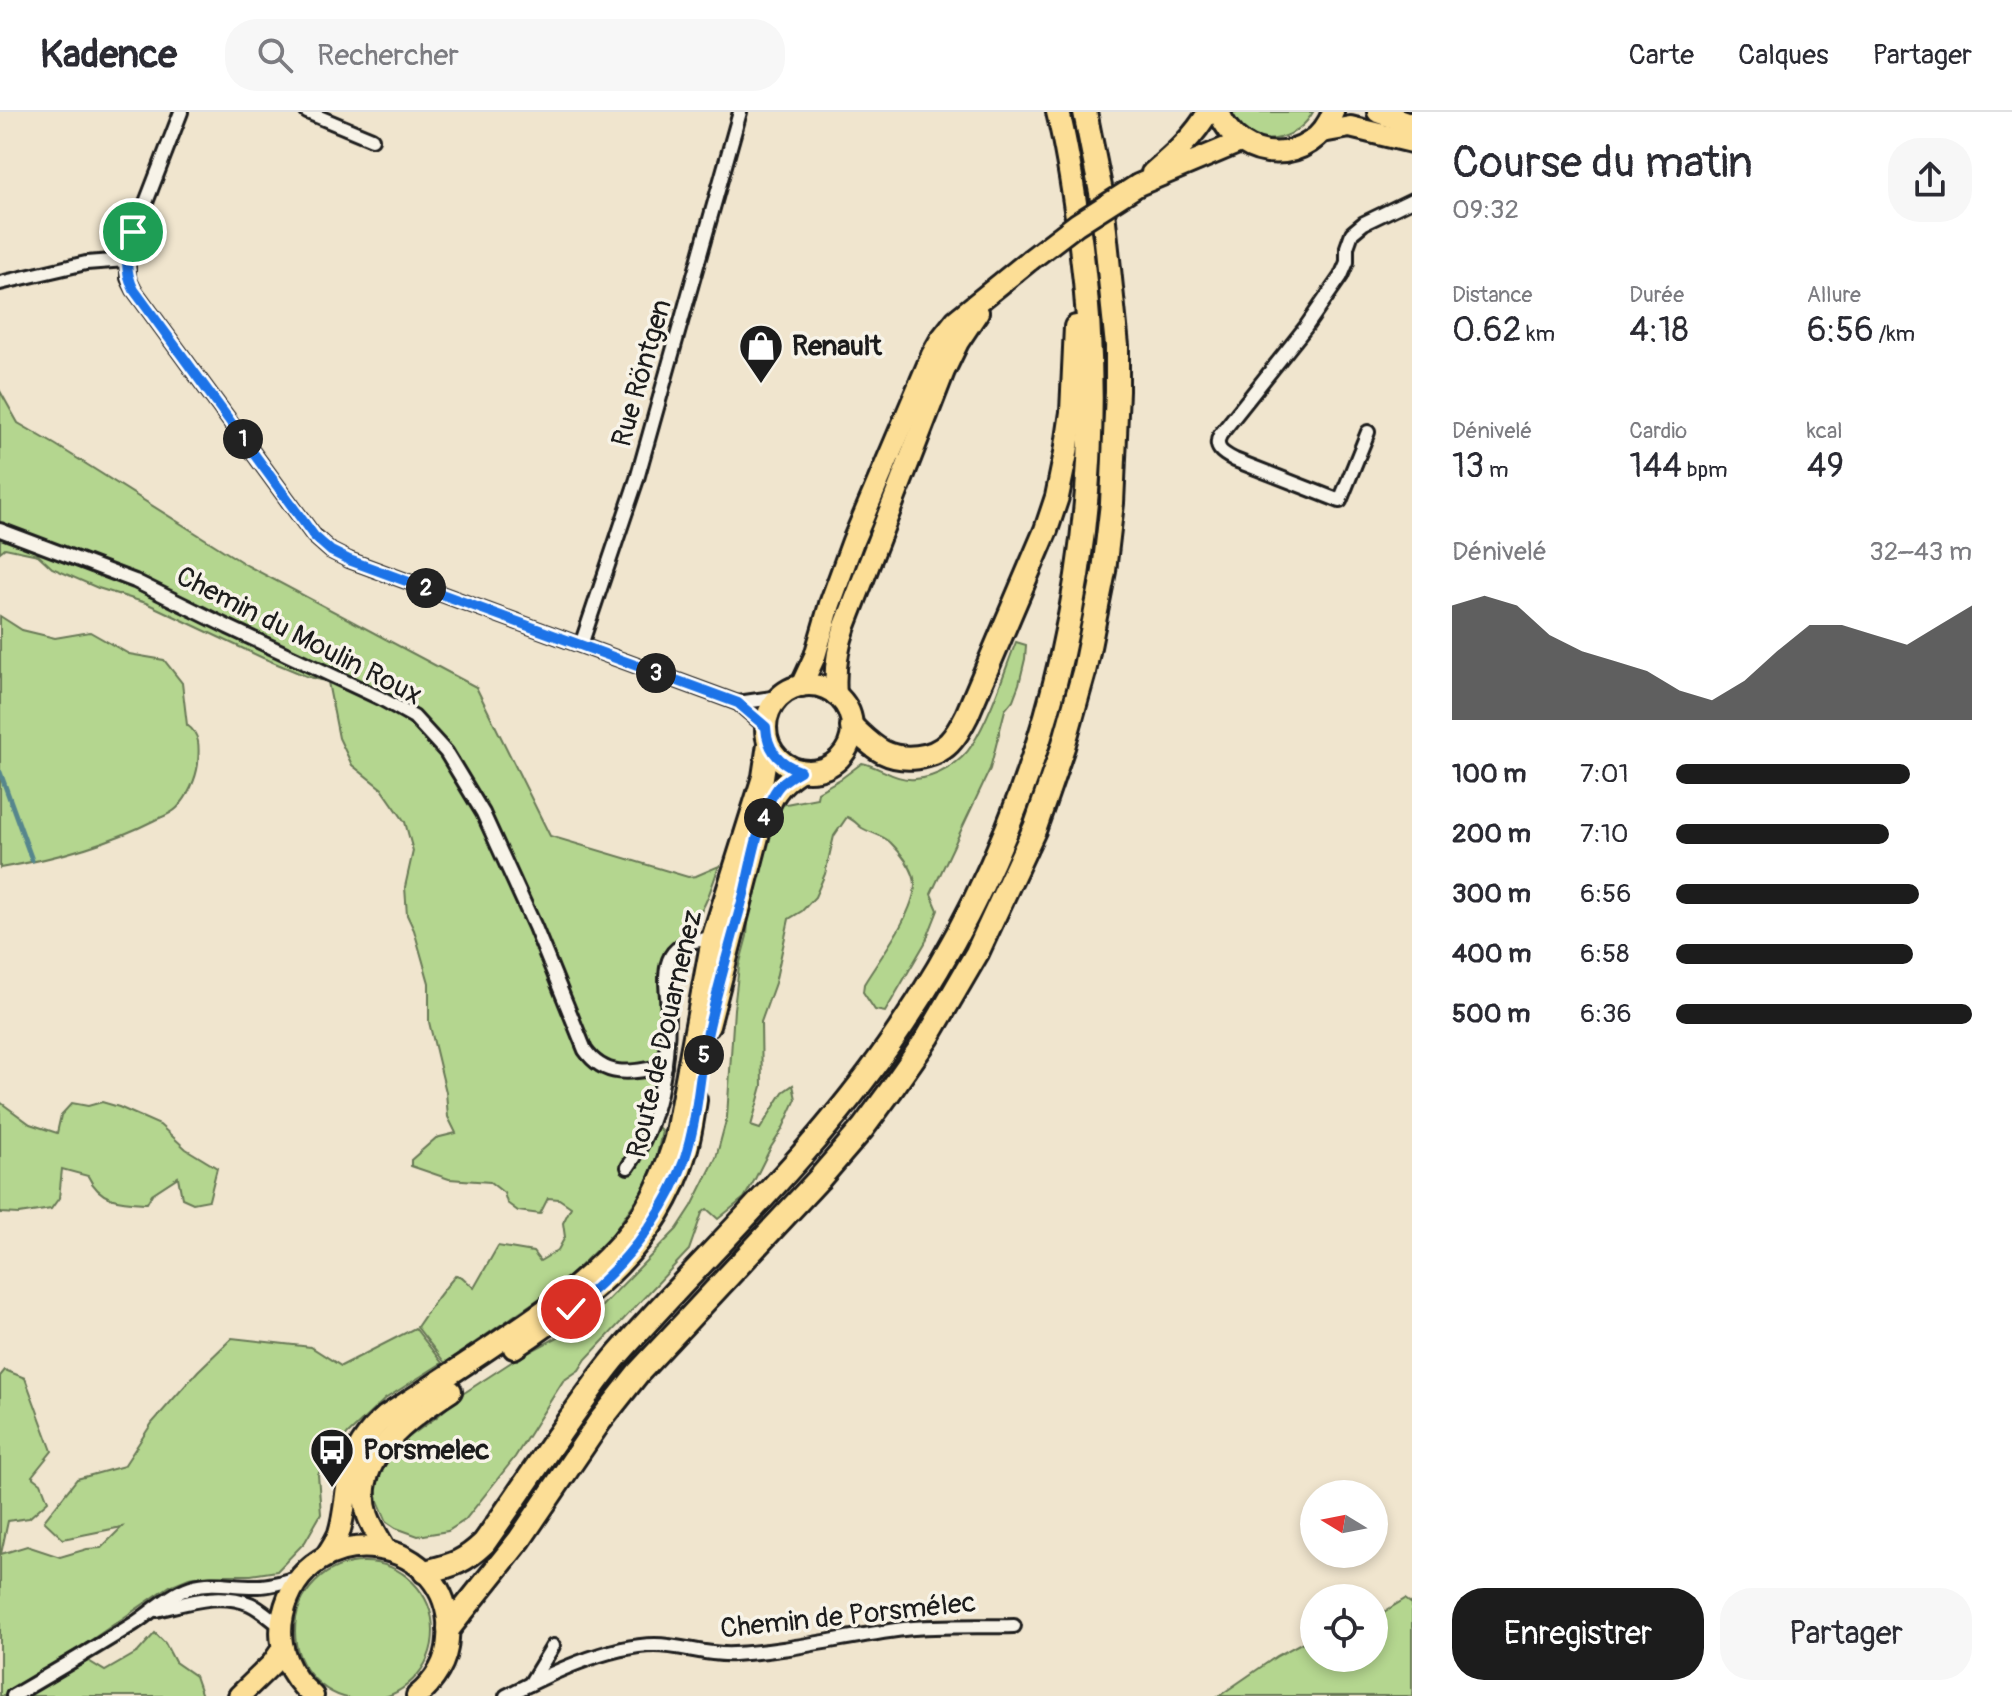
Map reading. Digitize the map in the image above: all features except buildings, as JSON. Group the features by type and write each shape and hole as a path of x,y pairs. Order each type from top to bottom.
{"highway":[{"path":"449,1628 520,1539 600,1421 638,1373 819,1179 891,1090 928,1037 977,953 1035,828 1063,747 1084,672 1100,593 1112,503 1117,346 1101,192 1085,112"},
{"path":"852,727 886,754 899,757 931,754 949,742 967,715 1046,530 1057,497 1070,434 1077,342 1060,121"},
{"path":"425,1572 457,1564 484,1543 618,1354 802,1156 845,1103 887,1049 938,970 1000,846 1040,739 1054,687 1075,595 1087,499 1092,408 1090,324 1087,283 1060,121"}],"main road":[{"path":"801,686 815,656 853,541 941,339 956,320 1030,260 1077,224 1138,185 1178,151 1208,112"},
{"path":"1219,112 1228,130 1240,142 1256,150 1274,153 1292,151 1308,144 1322,132 1333,112"},
{"path":"1378,112 1412,124"},
{"path":"1322,132 1350,127 1412,142"},
{"path":"1138,185 1240,142"},
{"path":"836,695 837,652 845,626 950,358 988,295"},
{"path":"814,685 836,695 848,709 852,727 851,740 837,762 813,772 800,771 787,766 776,756 767,735 767,716 779,697 789,690 814,685"},
{"name":"Route de Douarnenez","path":"326,1556 338,1536 349,1473 362,1441 372,1428 580,1284 602,1264 635,1225 660,1181 675,1138 712,939 763,777 767,735"},
{"name":"Route de Douarnenez","path":"385,1549 372,1527 365,1501 369,1470 381,1447 437,1399 548,1326 595,1290 626,1258 662,1207 677,1178 689,1141 714,1002 756,841 778,787 800,771"},
{"path":"313,1696 303,1688 290,1669 283,1648 281,1626 287,1600 300,1577 312,1565 345,1549 365,1546 400,1554 413,1562 438,1588 446,1608 449,1628 443,1662 435,1677 417,1696"},
{"path":"239,1696 272,1664 283,1648"}],"street":[{"path":"181,112 133,232 126,260 128,278 314,536 349,560 738,703 767,735"},
{"path":"307,112 372,139"},
{"name":"Rue Röntgen","path":"581,645 637,479 740,112"},
{"path":"1368,432 1340,501 1235,460 1224,454 1217,443 1341,276 1352,233 1364,223 1412,200"},
{"path":"0,283 86,263 126,260"},
{"name":"Chemin du Moulin Roux","path":"0,530 135,581 414,717 446,752 483,813 592,1060 612,1070 627,1072 665,1066"},
{"path":"738,703 779,697"},
{"path":"628,1167 639,1151 660,1094 665,1066 670,957 678,948 701,939 712,939 735,925"},
{"path":"13,1696 190,1587 225,1583 261,1587 300,1577"},
{"path":"154,1611 203,1599 230,1599 253,1605 281,1626"},
{"name":"Chemin de Porsmélec","path":"506,1696 604,1655 653,1645 677,1646 711,1654 734,1654 904,1629 1014,1626"},
{"path":"530,1684 553,1646"}],"green space":[{"path":"1227,112 1313,112 1299,129 1280,138 1269,139 1248,135"},
{"path":"0,391 18,423 248,566 476,687 550,836 688,877 719,866 700,913 670,945 662,959 659,972 659,1044 649,1068 657,1079 649,1118 662,1131 657,1155 643,1190 612,1235 562,1283 445,1363 417,1327 445,1288 456,1275 474,1288 498,1246 533,1252 540,1261 558,1250 565,1237 563,1223 571,1207 559,1199 548,1198 540,1214 518,1211 507,1203 504,1193 490,1182 449,1179 411,1166 411,1160 436,1138 456,1133 448,1117 446,1092 429,1022 429,983 407,915 405,887 413,851 405,822 382,789 352,765 339,738 328,682 263,658 146,603 98,588 52,568 38,555 5,548 0,552"},
{"path":"0,616 22,630 55,638 90,632 129,654 164,660 182,683 187,725 195,733 199,747 193,782 177,808 98,844 0,868"},
{"path":"1016,642 1026,645 1025,659 1013,700 1005,710 990,769 931,894 938,910 925,943 885,1012 875,1010 863,992 864,984 909,909 914,879 906,862 890,842 847,817 834,836 825,874 815,897 789,919 775,983 761,1022 762,1086 751,1126 760,1129 783,1092 793,1085 796,1099 744,1198 718,1219 707,1209 702,1213 689,1250 579,1370 563,1381 515,1457 465,1520 448,1531 418,1536 387,1522 376,1490 388,1457 402,1442 461,1395 599,1309 677,1229 692,1206 716,1158 727,1117 739,966 747,936 750,892 770,818 781,805 817,798 818,792 862,763 908,779 931,776 955,763 967,752 979,733"},
{"path":"0,1102 30,1124 57,1133 61,1115 72,1103 88,1106 102,1102 160,1125 186,1149 217,1168 209,1200 193,1203 182,1198 178,1177 152,1194 147,1203 120,1201 105,1196 88,1176 62,1169 59,1198 51,1209 19,1214 0,1213"},
{"path":"415,1328 442,1363 385,1399 348,1434 318,1474 321,1514 305,1542 277,1571 189,1578 170,1586 74,1652 105,1671 138,1652 155,1633 165,1643 175,1662 195,1676 202,1696 0,1696 0,1376 5,1370 25,1378 52,1451 32,1476 41,1483 48,1501 29,1518 8,1521 1,1554 27,1546 60,1557 101,1548 122,1527 63,1539 44,1521 77,1479 124,1466 152,1423 232,1338 311,1347 341,1366"},
{"path":"351,1563 377,1563 402,1574 421,1593 432,1618 432,1644 421,1669 413,1680 384,1697 344,1697 326,1688 307,1669 296,1644 296,1618 307,1593 326,1574"},
{"path":"1405,1599 1412,1604 1412,1696 1219,1696 1300,1644 1300,1672 1388,1672 1388,1609"}],"waterway":[{"path":"0,772 32,860"}],"place":[{"name":"Renault","path":"761,385"},
{"name":"Porsmelec","path":"332,1489"}],"route":[{"path":"133,232 126,260 128,278 134,290 323,545 349,560 738,703 766,727 768,744 776,756 787,766 800,771 778,787 756,841 714,1002 689,1141 677,1178 662,1207 626,1258 571,1309"}]}
